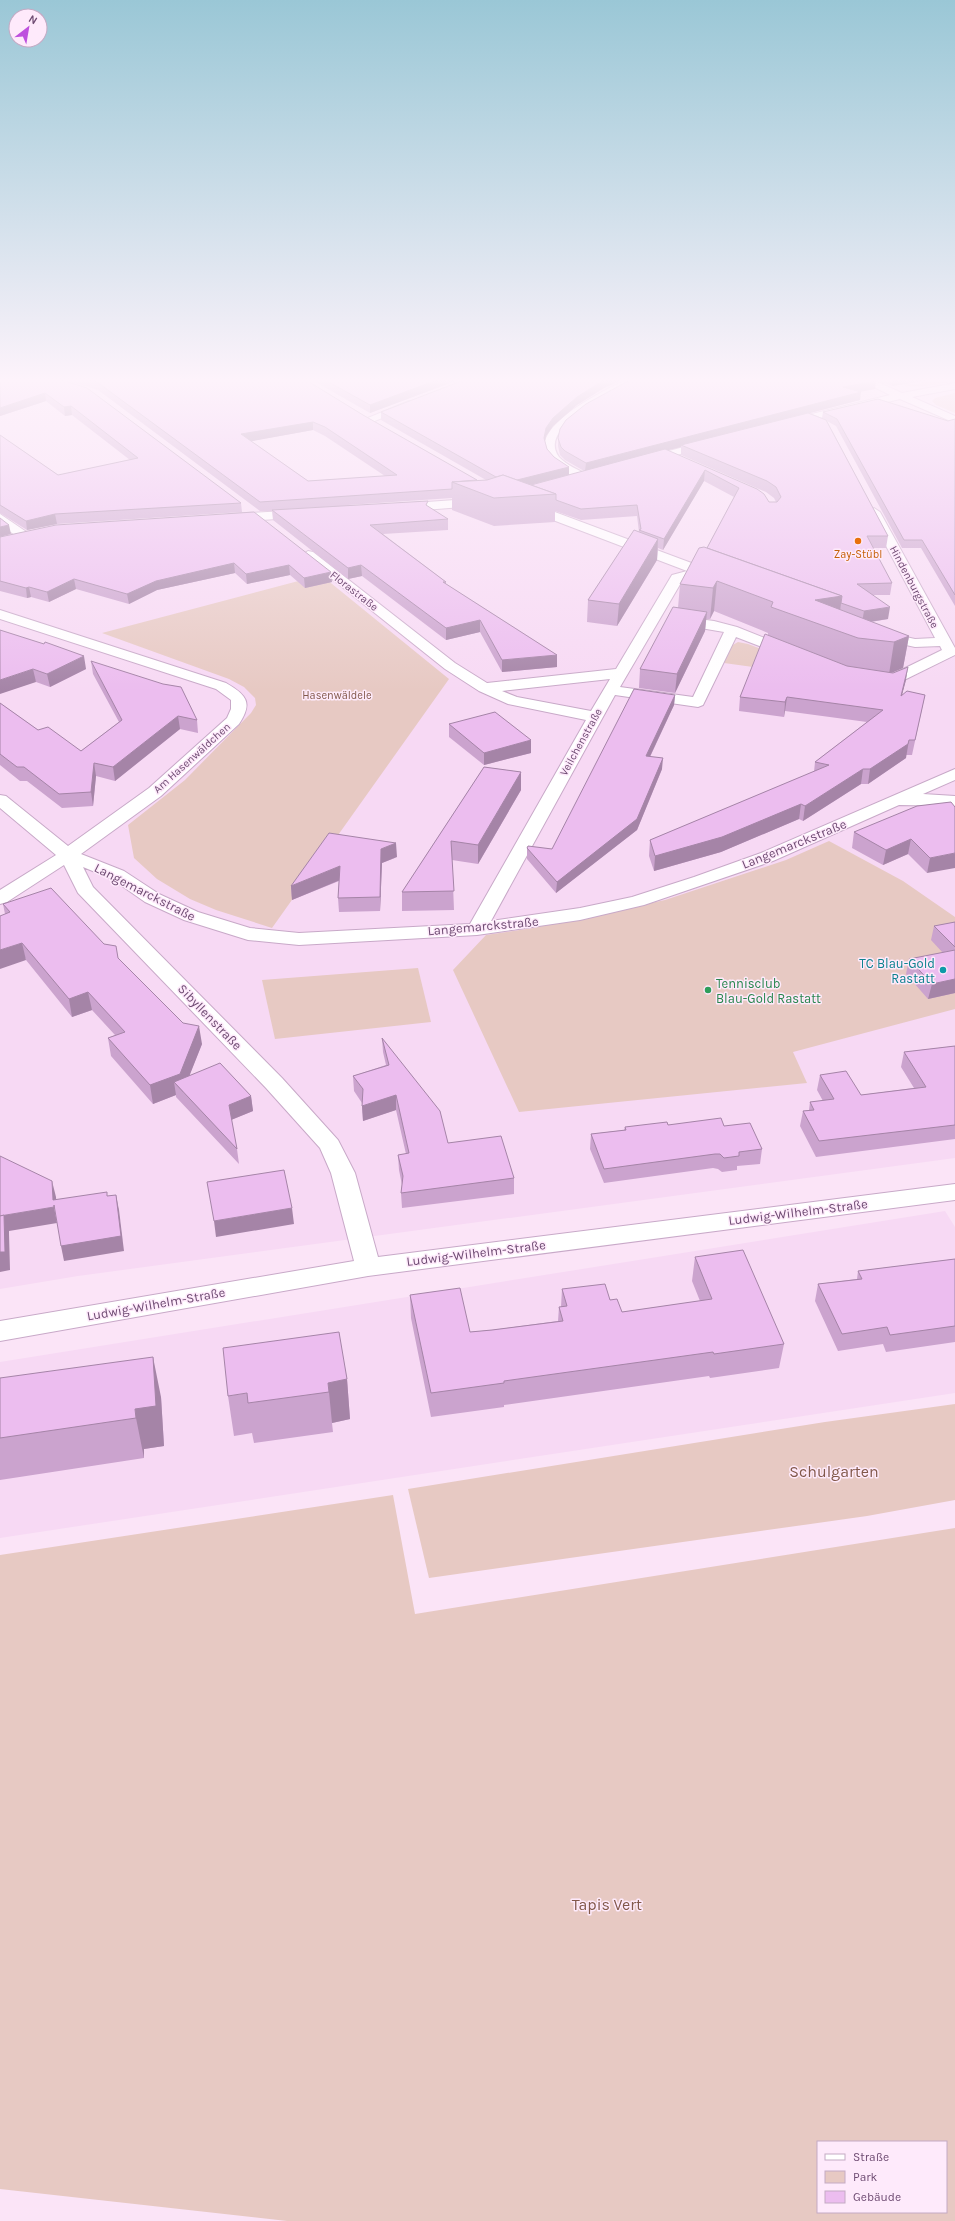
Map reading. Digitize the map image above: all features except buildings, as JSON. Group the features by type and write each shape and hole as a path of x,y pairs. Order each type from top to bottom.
{"street":[{"path":"391,508 493,500"},
{"path":"512,501 728,581"},
{"path":"239,502 276,530"},
{"name":"Hindenburgstraße","path":"869,502 950,652"},
{"path":"220,519 313,513"},
{"path":"0,518 30,534 6,540"},
{"name":"Florastraße","path":"300,549 450,666 484,688 513,702 595,717"},
{"name":"Veilchenstraße","path":"477,928 620,673 655,617 676,578 699,570"},
{"name":"Am Hasenwäldchen","path":"0,614 216,684 234,694 240,704 239,712 233,721 155,792 68,855 0,898"},
{"path":"655,617 714,624 806,658"},
{"path":"611,690 698,702 732,630"},
{"path":"868,632 895,640 915,643 950,652"},
{"path":"864,677 891,681 950,652"},
{"path":"484,688 620,673"},
{"name":"Langemarckstraße","path":"68,855 118,875 152,898 190,916 230,930 248,934 299,939 477,928 580,914 636,901 700,881 767,857 895,802 955,774"},
{"name":"Langemarckstraße","path":"928,799 955,790"},
{"name":"Langemarckstraße","path":"895,802 928,799 955,801"},
{"name":"Sibyllenstraße","path":"0,800 68,855 85,889 274,1083 330,1145 343,1173 368,1267"},
{"name":"Ludwig-Wilhelm-Straße","path":"0,1331 368,1267 955,1192"}],"shaded area":[{"path":"0,484 955,484 955,1158 78,1276 0,1289"},
{"path":"945,1211 955,1227 955,1393 0,1538 0,1362"}],"green space":[{"name":"Hasenwäldele","path":"321,575 449,679 272,928 216,910 190,899 157,879 134,858 128,825 185,780 251,713 256,705 255,698 244,687 229,679 102,633"},
{"path":"738,642 748,644 783,657 776,670 724,663 731,646"},
{"name":"Tennisclub Blau-Gold Rastatt","path":"829,841 903,881 955,917 955,1009 793,1052 807,1083 519,1112 453,970 486,935 533,928 665,900 786,860"},
{"path":"418,968 431,1022 275,1039 262,980"},
{"name":"Schulgarten","path":"955,1404 955,1500 867,1516 429,1578 408,1489 825,1422"},
{"name":"Tapis Vert","path":"393,1495 415,1614 955,1528 955,2221 287,2221 0,2189 0,1555"}],"place":[{"name":"Zay-Stübl","path":"858,541"},
{"name":"TC Blau-Gold Rastatt","path":"943,970"},
{"name":"Tennisclub Blau-Gold Rastatt","path":"708,990"}]}
